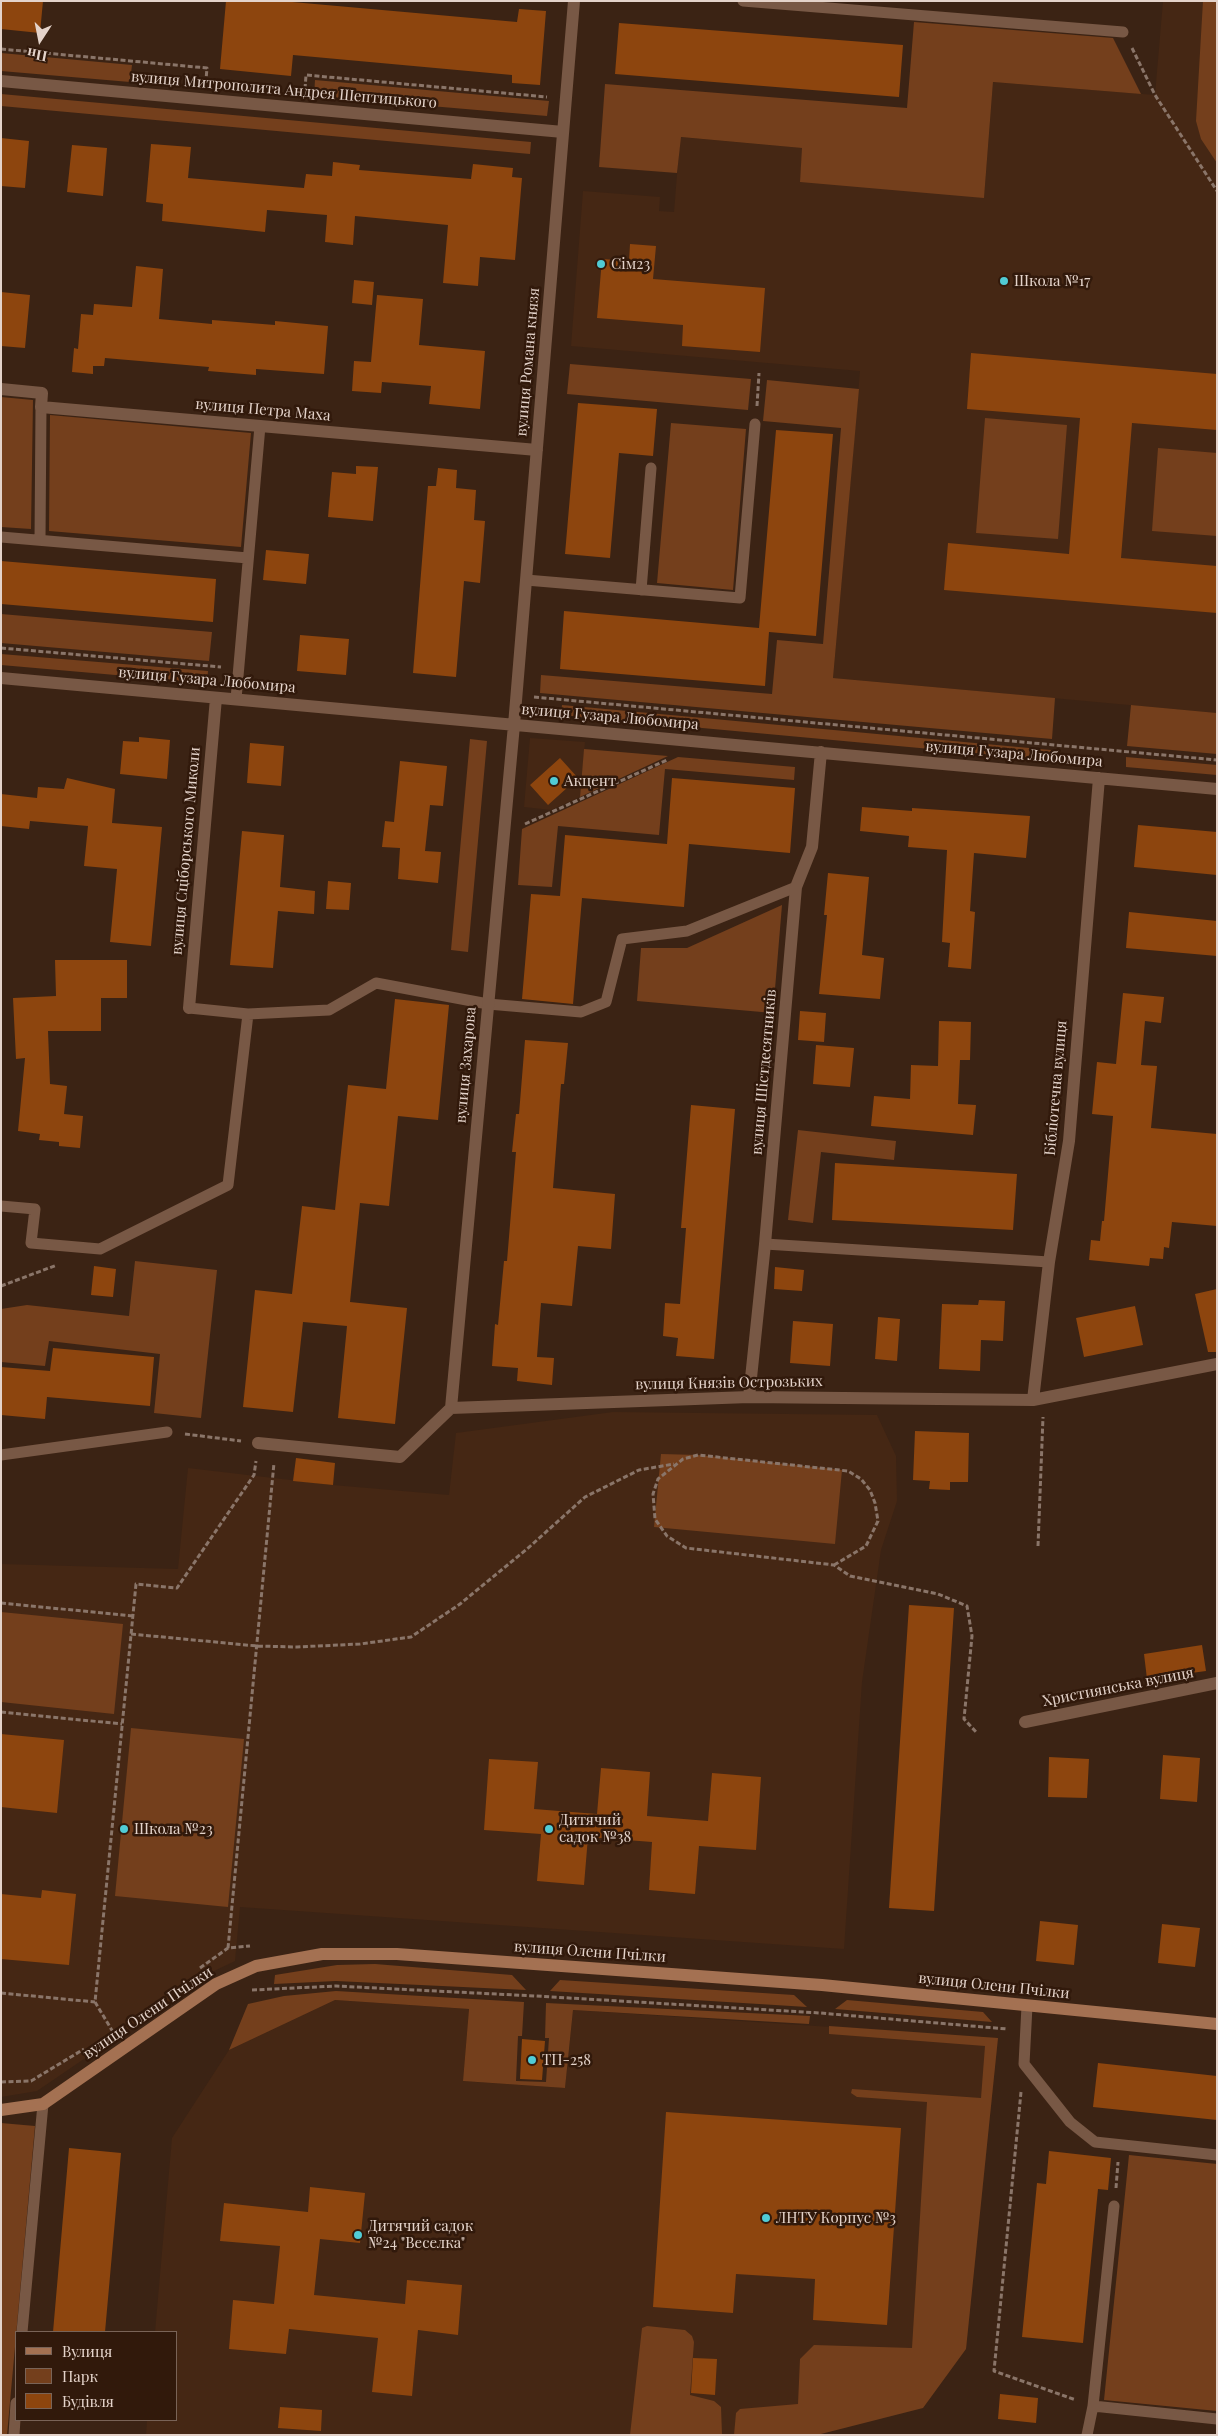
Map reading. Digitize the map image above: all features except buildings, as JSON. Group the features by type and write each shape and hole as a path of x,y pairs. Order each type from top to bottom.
{"street":[{"name":"вулиця Романа князя","path":"514,724 574,1"},
{"name":"вулиця Митрополита Андрея Шептицького","path":"1,81 563,132"},
{"path":"1,389 42,393 41,407"},
{"name":"вулиця Петра Маха","path":"41,407 537,450"},
{"name":"вулиця Гузара Любомира","path":"1,678 1217,788"},
{"name":"вулиця Сціборського Миколи","path":"189,1008 216,698"},
{"name":"вулиця Захарова","path":"452,1408 514,724"},
{"name":"вулиця Шістдесятників","path":"749,1396 765,1244 796,887 812,847 820,752"},
{"name":"Бібліотечна вулиця","path":"1039,1398 1049,1262 1069,1141 1099,778"},
{"name":"вулиця Князів Острозьких","path":"452,1408 749,1396 1039,1398 1217,1364"},
{"path":"258,1443 400,1457 452,1408"},
{"name":"Християнська вулиця","path":"1025,1722 1217,1683"},
{"name":"вулиця Олени Пчілки","path":"1,2110 43,2104 216,1984 256,1966 322,1954 397,1954 802,1983 1217,2024"}],"lane":[{"path":"743,1 1123,32"},
{"path":"40,540 41,407"},
{"path":"526,580 740,598 755,424"},
{"path":"236,699 260,426"},
{"path":"641,590 651,468"},
{"path":"1,537 248,558"},
{"path":"189,1008 248,1014 330,1010 376,982 488,1004 581,1012 606,1002 622,939 687,930 796,887"},
{"path":"1,1206 34,1209 31,1243 100,1249 228,1185 248,1014"},
{"path":"765,1244 1049,1262"},
{"path":"1,1455 167,1432"},
{"path":"1027,2006 1024,2064 1070,2122 1095,2142 1217,2155"},
{"path":"22,2331 43,2104"},
{"path":"1087,2435 1094,2406 1114,2206"},
{"path":"1094,2406 1217,2419"},
{"path":"14,2435 15,2419"}],"path":[{"path":"1123,32 1155,95 1217,191"},
{"path":"1,50 207,68 206,80 214,81"},
{"path":"296,89 305,89 306,75 566,99"},
{"path":"755,424 759,373"},
{"path":"1,648 239,669"},
{"path":"516,696 1217,760"},
{"path":"504,834 670,758"},
{"path":"1,1286 64,1262"},
{"path":"1038,1546 1039,1398"},
{"path":"123,2049 95,2002 136,1584 177,1588 254,1475 258,1443 208,1437"},
{"path":"228,1948 275,1444"},
{"path":"132,1634 256,1646 360,1644 411,1637 460,1604 527,1549 585,1497 639,1470 678,1463 698,1454 848,1471 860,1479 870,1490 876,1503 878,1521 866,1546 834,1565"},
{"path":"678,1463 658,1479 653,1494 655,1518 667,1536 686,1548 834,1565 850,1576 938,1594 968,1606 972,1636 964,1719 977,1733"},
{"path":"1,1602 133,1616"},
{"path":"1,1712 122,1724"},
{"path":"250,1990 336,1986 536,1996 820,2013 1026,2031"},
{"path":"1,1993 95,2002"},
{"path":"104,2037 112,2032"},
{"path":"1,2082 31,2081 88,2046"},
{"path":"1024,2064 994,2371 1094,2406"},
{"path":"1114,2206 1120,2146"}],"shaded area":[{"name":"Школа №17","path":"1163,1 1217,1 1217,713 833,678 860,371 571,346 583,191 660,197 659,211 674,212 680,137 803,148 800,181 984,197 993,82 1155,95"},
{"path":"530,738 585,742 580,797 551,810 524,807"},
{"name":"Школа №23","path":"613,1412 877,1415 896,1456 897,1501 881,1550 862,1682 844,1949 240,1907 235,1961 210,1973 37,2091 1,2097 1,1564 178,1569 188,1468 333,1485 449,1495 456,1433"},
{"path":"335,2000 469,2009 463,2081 565,2088 573,2010 998,2038 966,2349 817,2435 146,2435 147,2421 178,2421 178,2331 155,2331 172,2138 229,2050"}],"green space":[{"path":"1203,1 1217,1 1217,163 1201,139 1196,121"},
{"path":"914,22 1113,38 1141,94 993,82 984,198 800,182 802,148 681,137 677,173 599,167 605,84 907,108"},
{"path":"1,53 132,65 130,82 1,71"},
{"path":"315,80 549,101 547,116 314,96"},
{"path":"1,94 531,142 530,154 1,106"},
{"path":"570,364 751,379 748,410 567,394"},
{"path":"767,380 859,389 833,678 1055,698 1052,739 540,693 541,675 772,694 777,640 823,644 841,428 763,421"},
{"path":"1,397 33,400 31,529 1,527"},
{"path":"50,415 251,433 241,547 49,531"},
{"path":"985,418 1067,425 1058,539 976,533"},
{"path":"671,423 746,429 733,590 657,583"},
{"path":"1158,448 1217,453 1217,536 1152,531"},
{"path":"1,614 212,632 209,661 1,643"},
{"path":"1,654 208,671 207,683 1,665"},
{"path":"562,705 1051,750 1050,760 561,715"},
{"path":"1131,705 1217,713 1217,754 1127,746"},
{"path":"470,739 487,741 468,952 451,950"},
{"path":"584,749 668,756 580,797"},
{"path":"678,757 795,767 794,780 665,769 659,835 558,826 552,887 518,885 522,829"},
{"path":"1126,757 1217,765 1217,775 1126,767"},
{"path":"782,905 773,1013 637,1001 641,948 687,948"},
{"path":"798,1130 896,1141 894,1160 821,1152 813,1223 788,1220"},
{"path":"135,1261 217,1270 201,1418 154,1413 160,1354 49,1341 45,1366 1,1362 1,1309 27,1305 129,1316"},
{"path":"661,1454 698,1455 842,1470 835,1544 654,1527"},
{"path":"1,1612 123,1624 114,1714 1,1702"},
{"path":"131,1728 244,1739 228,1907 115,1896"},
{"path":"375,1964 512,1975 526,1990 336,1981 274,1984 275,1975 337,1965"},
{"path":"560,1980 794,1995 807,2007 550,1991"},
{"path":"336,1991 524,2002 522,2036 518,2036 516,2081 546,2082 549,2038 545,2038 546,2003 810,2016 809,2024 573,2010 565,2088 463,2081 469,2009 335,2000 229,2050 248,2004 284,1996"},
{"path":"847,2000 983,2012 992,2022 835,2009"},
{"path":"829,2026 998,2038 966,2349 923,2408 817,2435 734,2435 736,2413 740,2409 798,2404 800,2359 814,2345 912,2348 927,2102 857,2097 851,2093 852,2089 981,2098 985,2046 829,2034"},
{"path":"1,2123 35,2126 7,2435 1,2435"},
{"path":"1129,2155 1217,2164 1217,2411 1104,2400"},
{"path":"647,2326 685,2330 692,2336 694,2342 690,2395 714,2401 721,2407 722,2435 630,2435 642,2328"}],"place":[{"name":"Сім23","path":"601,264"},
{"name":"Школа №17","path":"1004,281"},
{"name":"Акцент","path":"554,781"},
{"name":"Школа №23","path":"124,1829"},
{"name":"Дитячий садок №38","path":"549,1829"},
{"name":"ТП-258","path":"532,2060"},
{"name":"ЛНТУ Корпус №3","path":"766,2218"},
{"name":"Дитячий садок №24 \"Веселка\"","path":"358,2235"}]}
